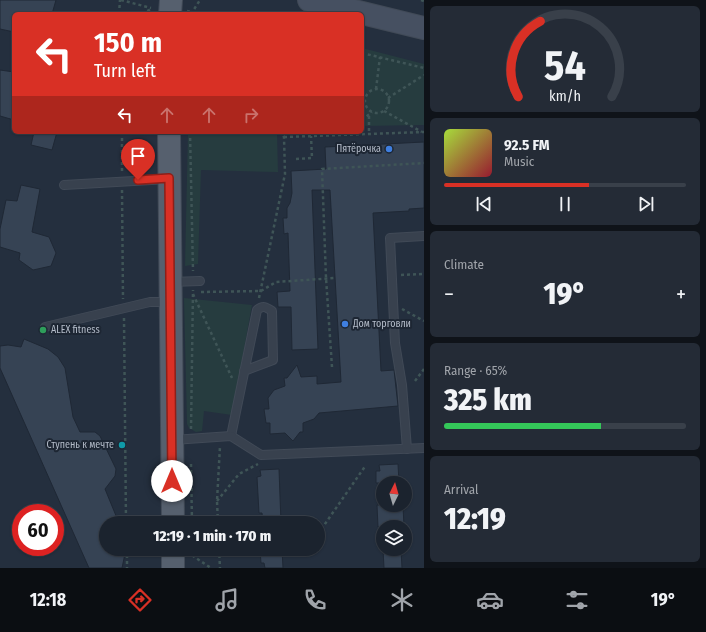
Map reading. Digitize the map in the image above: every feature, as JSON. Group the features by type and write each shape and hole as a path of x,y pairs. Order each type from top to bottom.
{"main road":[{"path":"309,0 358,9 424,28"},
{"path":"169,134 170,292 182,440 174,516"},
{"path":"173,556 173,568"}],"lane":[{"path":"64,185 169,178"},
{"path":"407,449 402,385 395,343 390,238 424,236"},
{"path":"45,327 150,302 197,281"},
{"path":"231,436 239,395 244,371 257,310 261,307 266,307 272,311 273,360 244,371"},
{"path":"182,440 231,436 261,455 424,448"}],"path":[{"path":"119,12 121,0 151,8 145,12"},
{"path":"193,12 200,0"},
{"path":"175,8 189,12"},
{"path":"364,53 424,68"},
{"path":"376,89 380,57"},
{"path":"388,98 424,74"},
{"path":"364,92 367,93 376,89 384,91 388,98 388,105 384,111 378,113 372,112 366,107 365,100 367,93"},
{"path":"384,111 423,132"},
{"path":"364,119 372,112"},
{"path":"369,116 369,134"},
{"path":"284,137 324,134 338,135 423,132"},
{"path":"122,134 126,516"},
{"path":"190,134 197,281 193,292 182,440 191,516"},
{"path":"257,310 285,174 283,134"},
{"path":"296,159 312,158 311,136"},
{"path":"332,367 326,278 322,169 424,162"},
{"path":"193,292 261,291 276,282 334,278"},
{"path":"193,292 239,395"},
{"path":"397,305 424,321"},
{"path":"415,381 424,369"},
{"path":"218,516 220,437"},
{"path":"217,501 239,474 262,462"},
{"path":"325,524 366,465"},
{"path":"127,556 127,568"},
{"path":"193,556 211,568"},
{"path":"219,556 220,568"}],"green space":[{"path":"364,49 424,64 424,125 364,126"},
{"path":"188,134 277,134 278,172 201,170 198,264 185,266"},
{"path":"184,298 252,305 232,415 204,411 202,431 196,432 189,428 187,424"}],"building":[{"path":"0,0 56,0 53,12 12,12 12,32 0,29"},
{"path":"0,70 12,72 12,119 0,116"},
{"path":"34,134 56,134 52,150 31,145"},
{"path":"424,142 424,208 409,209 409,211 373,213 381,371 394,370 398,406 319,413 314,419 303,423 303,432 300,432 293,441 285,433 270,434 270,423 266,423 264,409 269,409 268,398 274,390 285,386 284,378 287,378 297,365 301,377 317,376 317,384 341,382 330,190 312,190 318,349 292,350 291,307 278,307 277,292 290,291 288,233 284,234 283,218 287,218 287,208 290,203 292,193 291,171 326,169 325,147"},
{"path":"21,185 40,189 32,232 49,237 56,253 51,266 33,270 19,260 20,253 0,247 0,229 6,200 17,201"},
{"path":"24,339 48,349 58,357 65,368 73,417 80,432 95,432 100,436 116,469 115,476 105,489 116,516 99,516 99,556 125,556 122,568 89,568 64,512 64,504 61,504 0,368 0,346 8,345 21,347"},
{"path":"398,464 399,476 376,476 376,471 380,471 379,465"},
{"path":"279,469 281,516 262,516 262,513 259,513 257,477 261,476 260,470"},
{"path":"377,512 403,512 404,520 378,520"},
{"path":"260,556 282,556 283,568 265,568 264,563 261,563"},
{"path":"383,556 401,556 402,568 384,568"}],"place":[{"name":"Пятёрочка","path":"389,149"},
{"name":"Дом торговли","path":"345,324"},
{"name":"ALEX fitness","path":"43,330"},
{"name":"Ступень к мечте","path":"122,445"}],"route":[{"path":"138,180 169,178 172,481"}]}
